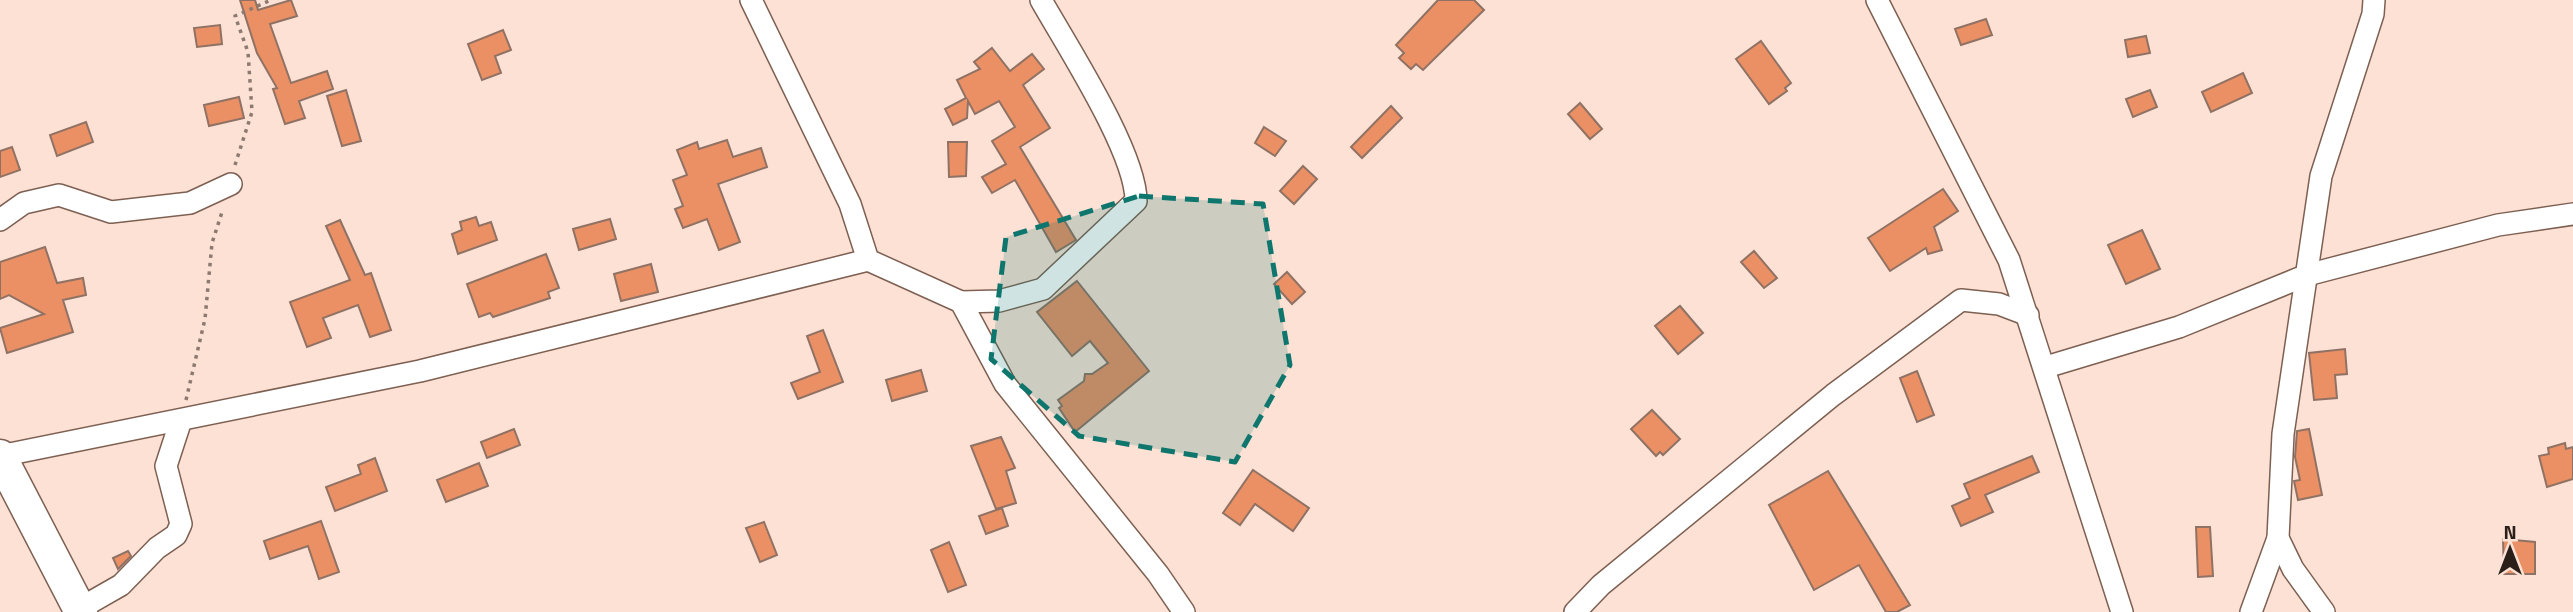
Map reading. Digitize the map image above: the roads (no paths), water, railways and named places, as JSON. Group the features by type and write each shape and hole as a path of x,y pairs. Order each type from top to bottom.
{"street":[{"path":"751,0 850,204 868,260"},
{"path":"181,419 166,467 181,524 176,535 157,548 121,585 80,611 0,456 181,419 421,371 868,260 961,302 999,301 1043,289 1136,201 1136,182 1096,95 1041,0"},
{"path":"1877,0 2009,260 2046,367 2122,612"},
{"path":"2251,612 2278,538 2283,434 2321,176 2373,14 2374,0"},
{"path":"0,220 24,203 59,195 111,212 190,203 231,184"},
{"path":"2046,367 2179,327 2307,275 2498,225 2573,214"},
{"path":"1575,612 1601,585 1823,404 1961,300 1998,303 2028,316"},
{"path":"961,302 1005,384 1158,574 1184,612"},
{"path":"2278,538 2293,569 2324,612"}]}
